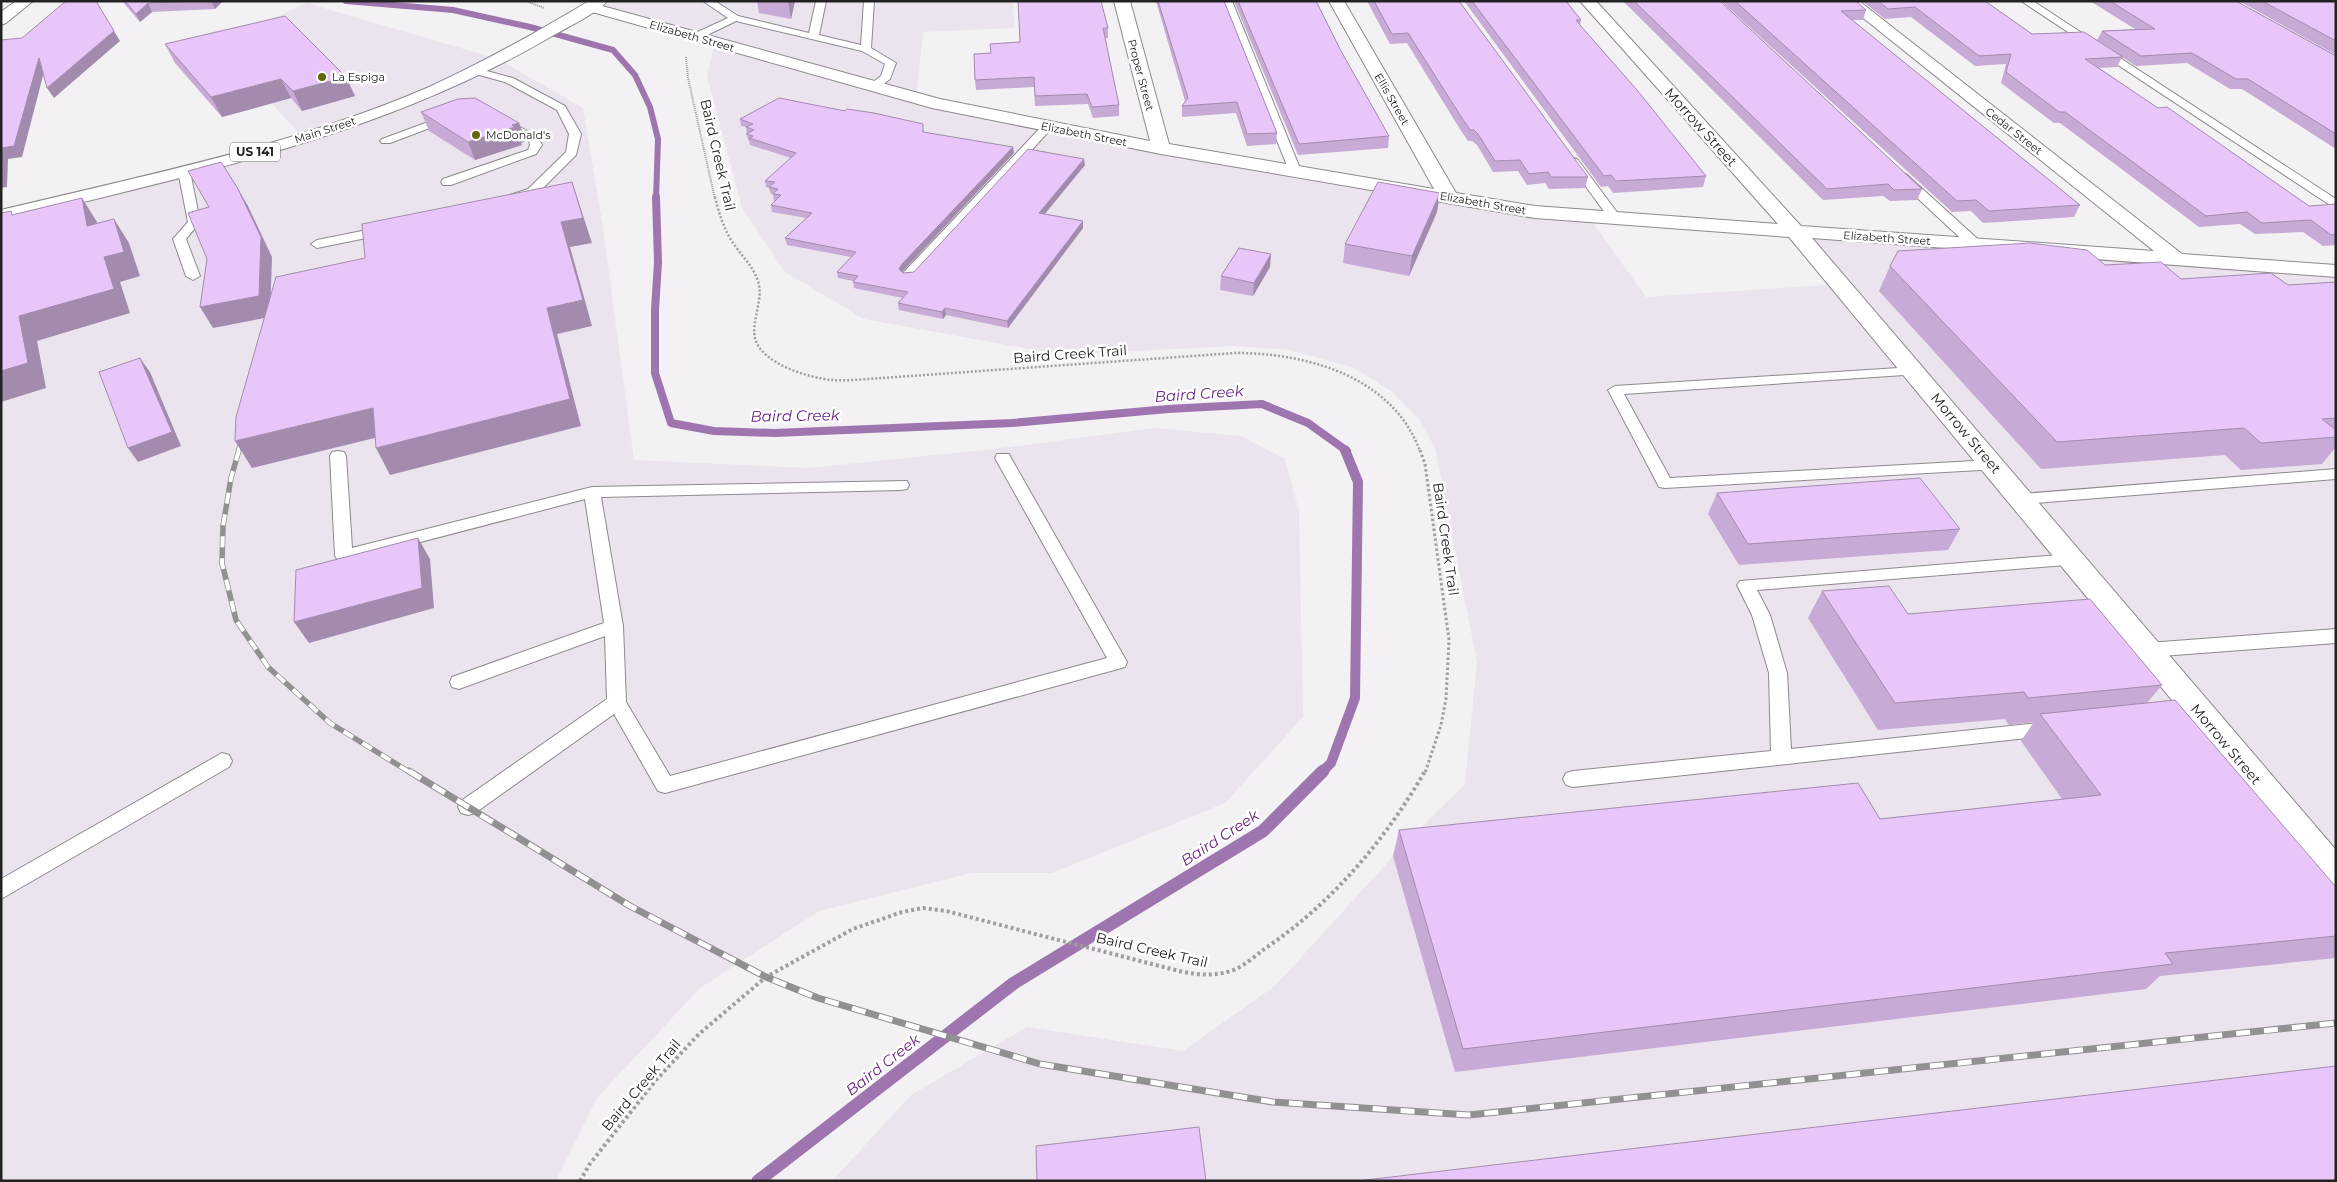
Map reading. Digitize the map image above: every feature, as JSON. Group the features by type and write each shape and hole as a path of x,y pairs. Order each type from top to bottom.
{"street":[{"path":"1,20 26,1"},
{"name":"Proper Street","path":"1122,1 1161,149"},
{"name":"Ellis Street","path":"1336,1 1448,196"},
{"name":"Morrow Street","path":"1587,1 1796,232 2148,650 2192,715 2336,874"},
{"name":"Cedar Street","path":"1849,1 2179,260"},
{"name":"Main Street","path":"1,216 184,171 303,138 359,120 476,71 583,11"},
{"name":"Elizabeth Street","path":"583,11 690,44 938,104 1047,127 1161,149 1536,212 2334,272"}],"lane":[{"path":"708,1 735,18 813,38 866,49 891,64 886,77 873,87"},
{"path":"813,38 821,1"},
{"path":"866,49 869,1"},
{"path":"1227,1 1295,170"},
{"path":"2026,1 2336,205"},
{"path":"690,44 735,18"},
{"path":"476,71 509,80 561,108 575,134 572,153 532,192 505,202"},
{"path":"386,141 454,115"},
{"path":"447,182 532,152 536,145 534,139 492,115"},
{"path":"909,275 1047,127"},
{"path":"1568,154 1615,218"},
{"path":"1892,168 1976,245"},
{"path":"184,171 194,222 179,239 192,276"},
{"path":"317,244 402,226"},
{"path":"1914,371 1615,390 1665,483 1992,465"},
{"path":"338,456 344,556 592,492 901,485"},
{"path":"592,492 614,626 617,702 665,785 1118,662 1003,458"},
{"path":"2021,499 2336,474"},
{"path":"1781,758 1778,673 1761,615 1746,585 2072,560"},
{"path":"459,682 614,626"},
{"path":"2148,650 2336,636"},
{"path":"468,806 617,702"},
{"path":"1573,779 2064,728"},
{"path":"1,890 222,761"}],"path":[{"path":"526,1 583,11"},
{"name":"Baird Creek Trail","path":"580,1181 589,1165 656,1080 699,1034 766,977 852,929 923,908 946,911 1183,972 1210,976 1234,970 1293,930 1324,903 1360,862 1410,798 1428,766 1441,725 1446,699 1449,640 1425,464 1419,444 1408,425 1393,407 1374,391 1334,370 1290,356 1235,353 842,380 809,376 772,361 760,349 755,338 759,284 750,262 735,246 718,210 688,78 690,44"}],"shaded area":[{"path":"600,1 1013,1 1014,28 923,32 916,99 1030,124 1588,216 1646,297 1840,284 1796,232 2336,271 2336,1181 832,1181 911,1095 1027,1027 1183,1051 1275,986 1407,841 1465,784 1477,662 1435,448 1419,419 1391,391 1352,367 1289,350 1234,346 1076,354 1045,352 864,319 785,272 742,208 707,76 715,42 590,7"},
{"path":"307,3 498,59 583,108 603,228 634,460 809,468 994,449 1155,428 1241,436 1285,459 1299,511 1303,717 1225,803 1052,873 971,873 819,911 700,988 596,1099 556,1181 1,1181 1,216 303,138 218,43"}],"building":[{"path":"66,1 96,1 114,31 47,88 39,58 14,146 1,148 1,40 22,38"},
{"path":"125,1 200,1 148,3 136,14"},
{"path":"1018,1 1101,1 1108,28 1103,28 1119,105 1092,107 1087,94 1035,96 1034,77 975,80 974,54 991,53 990,44 1020,42"},
{"path":"1158,1 1224,1 1277,133 1247,134 1237,102 1182,106 1188,98"},
{"path":"1238,1 1316,1 1341,51 1389,136 1299,144"},
{"path":"1374,1 1459,1 1588,177 1551,177 1548,172 1529,174 1520,160 1495,161 1478,134 1474,130 1470,130 1408,33 1392,34"},
{"path":"1472,1 1566,1 1581,20 1576,20 1637,90 1706,176 1616,181 1611,175 1604,176"},
{"path":"1634,1 1720,1 1922,189 1894,190 1888,184 1827,189"},
{"path":"1735,1 1856,1 1866,10 1841,11 2080,205 1989,211 1976,200 1957,201"},
{"path":"1878,1 1985,1 2032,34 2084,32 2123,57 2085,59 2158,108 2167,107 2309,206 2336,204 2336,234 2331,235 2311,220 2262,223 2247,212 2206,216 2065,112 2059,112 2006,72 2011,54 1979,56 1915,7 1888,9"},
{"path":"2110,1 2236,1 2336,56 2336,134 2248,79 2236,79 2192,53 2141,56 2102,31 2155,29"},
{"path":"2262,1 2336,1 2336,41"},
{"path":"285,16 346,77 293,91 281,79 211,97 165,44"},
{"path":"475,98 519,123 512,125 515,127 468,142 421,112 458,99"},
{"path":"779,98 845,111 847,109 874,113 923,124 923,132 1013,147 902,264 899,269 903,273 914,272 1028,149 1084,159 1039,213 1083,221 1007,321 945,308 942,312 898,303 908,292 853,282 858,276 837,272 856,252 785,238 812,213 771,205 781,195 773,194 778,189 769,187 775,182 765,181 796,153 749,138 753,136 746,134 754,130 746,127 753,124 740,119"},
{"path":"221,162 237,187 261,237 259,296 200,307 207,259 188,213 209,207 188,171"},
{"path":"572,182 583,218 561,222 583,300 547,308 570,399 376,448 373,408 235,441 236,417 276,277 365,258 362,224"},
{"path":"1378,182 1440,193 1412,256 1345,244"},
{"path":"82,198 87,226 114,219 124,252 104,257 114,289 19,316 28,363 1,371 1,213 11,211 12,215"},
{"path":"2030,243 2087,250 2105,265 2161,262 2181,279 2271,273 2288,285 2336,282 2336,418 2322,419 2336,430 2336,437 2261,443 2244,428 2057,442 1890,266 1898,251"},
{"path":"1239,248 1271,254 1254,283 1221,276"},
{"path":"140,358 172,432 128,448 99,372"},
{"path":"1920,478 1960,529 1748,544 1717,493"},
{"path":"418,538 422,588 294,622 296,570"},
{"path":"1889,586 1908,614 2090,599 2162,685 2028,698 2024,692 1895,703 1822,591"},
{"path":"2175,700 2336,887 2336,936 2165,953 2173,964 1463,1049 1399,830 1858,783 1880,819 2101,795 2040,714"},
{"path":"2336,1066 2336,1181 1357,1181"},
{"path":"1199,1127 1206,1181 1037,1181 1036,1146"}],"waterway":[{"name":"Baird Creek","path":"346,1 453,10 530,27 613,50 635,75 650,107 658,139 656,198"},
{"name":"Baird Creek","path":"656,198 658,262 655,310 655,373 671,423 714,431 774,433 1012,423 1168,409 1262,404 1308,423 1347,451"},
{"name":"Baird Creek","path":"758,1181 1014,983 1263,831 1331,763 1355,698 1358,482 1345,450"}],"railway":[{"path":"238,451 243,433"},
{"path":"239,450 231,478 223,526 222,563 236,620 268,667 330,723 411,773"},
{"path":"409,771 630,906 766,977 818,998 1040,1064 1273,1102 1469,1115 2336,1023"}],"place":[{"name":"La Espiga","path":"322,77"},
{"name":"McDonald's","path":"476,135"}]}
